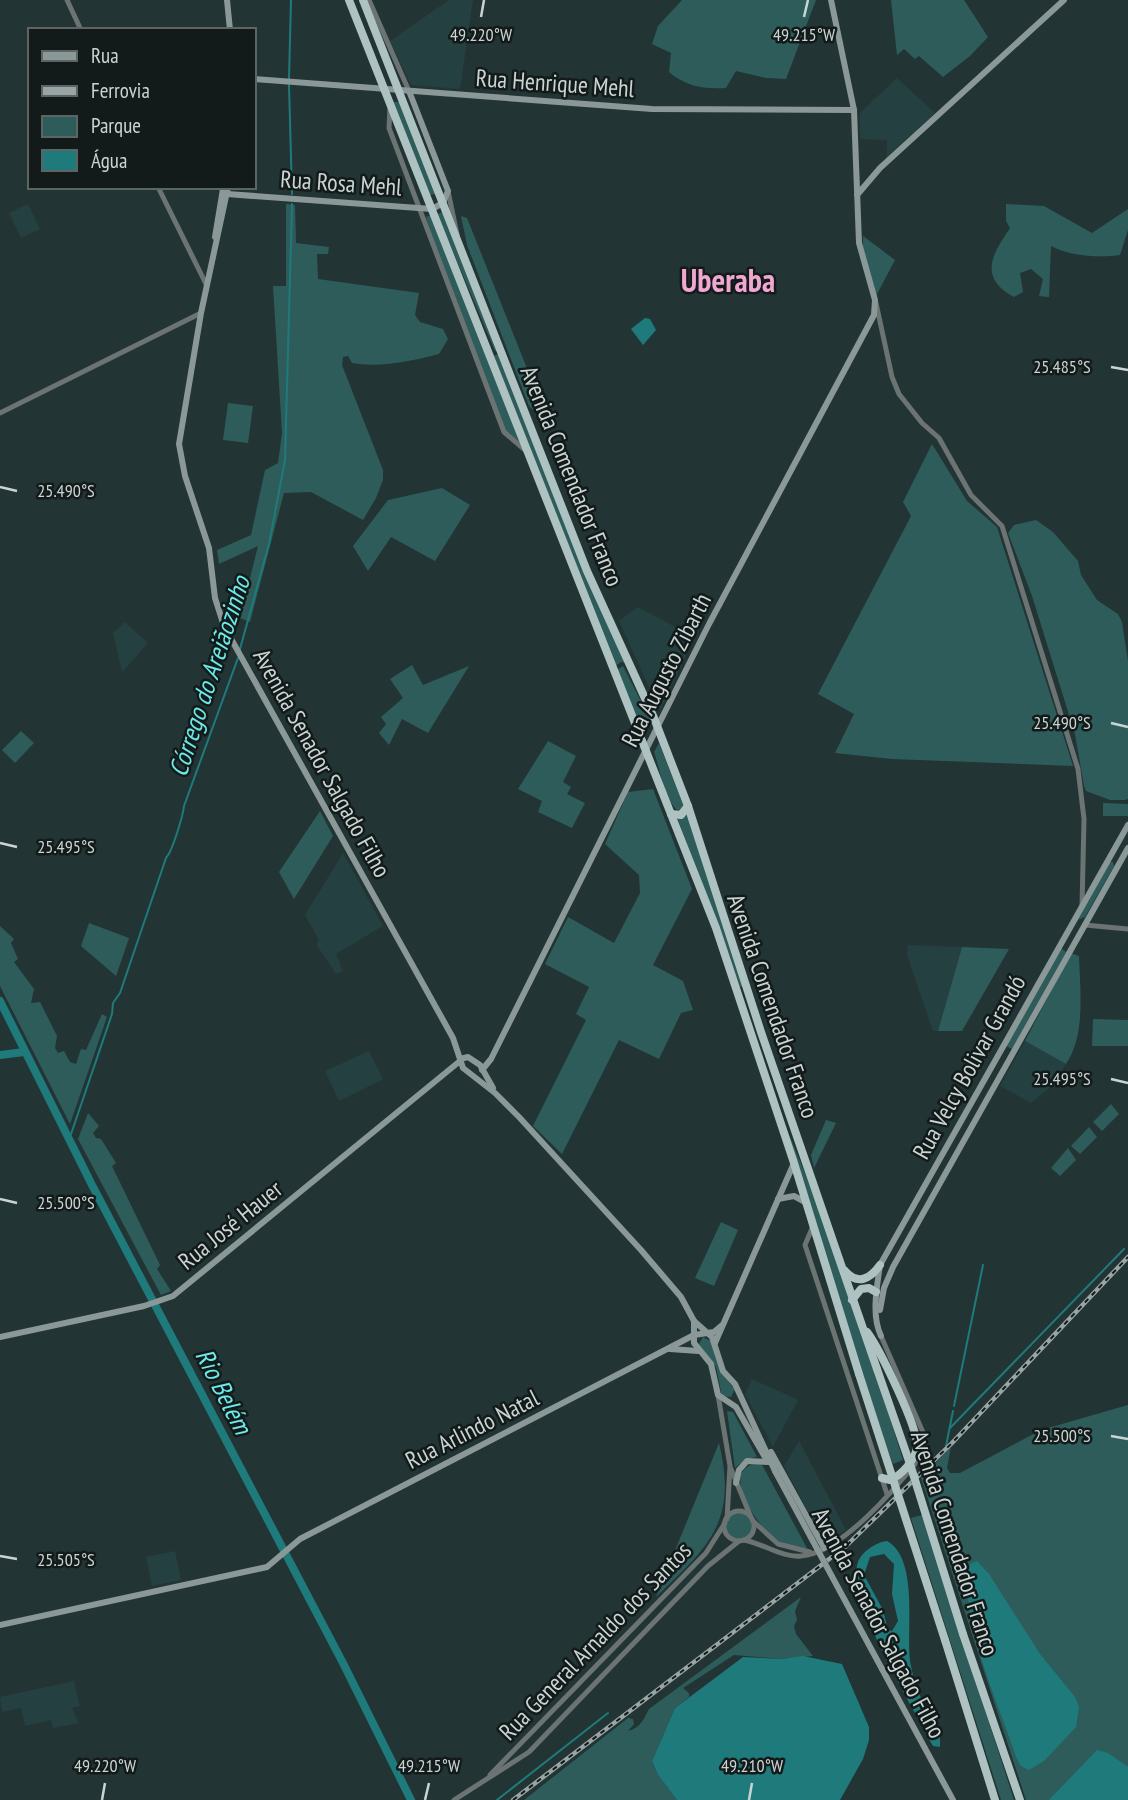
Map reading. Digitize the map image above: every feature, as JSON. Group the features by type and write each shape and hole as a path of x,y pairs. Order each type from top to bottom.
{"highway":[{"name":"Avenida Comendador Franco","path":"349,0 716,928 808,1205 859,1374 995,1799"},
{"name":"Avenida Comendador Franco","path":"363,0 587,571 658,728 688,806 761,1032 911,1464 963,1634 1020,1800"},
{"path":"363,36 370,39 376,34"},
{"path":"488,351 496,355 501,349"},
{"path":"616,673 623,665 632,670"},
{"path":"671,814 681,815 688,806"},
{"path":"744,1013 755,1030 761,1032"},
{"path":"841,1267 848,1275 861,1280 869,1278 880,1265"},
{"path":"852,1300 861,1289 869,1288 876,1292"},
{"path":"861,1326 879,1351 916,1436 914,1457 891,1480 883,1481"}],"main road":[{"path":"227,0 230,28"},
{"path":"831,0 854,110 860,247 875,300"},
{"path":"857,195 1064,0"},
{"name":"Rua Henrique Mehl","path":"256,79 652,108 854,110"},
{"name":"Avenida Comendador Franco","path":"409,91 447,191"},
{"path":"856,182 869,182"},
{"path":"859,214 869,182"},
{"name":"Rua Rosa Mehl","path":"225,190 420,209 432,209 443,203"},
{"name":"Avenida Senador Salgado Filho","path":"225,190 182,419 181,460 209,548 215,598 224,626 453,1038 466,1071 495,1093 658,1268 681,1297 694,1321 715,1343 723,1371 734,1384 775,1471 950,1798"},
{"path":"443,203 447,191"},
{"name":"Rua Augusto Zibarth","path":"483,1071 647,752 715,613 874,316 875,300"},
{"name":"Rua Velcy Bolivar Grandó","path":"881,1336 877,1328 876,1292 880,1265 1128,825"},
{"name":"Rua Velcy Bolivar Grandó","path":"881,1336 880,1300 894,1267 1128,848"},
{"path":"1109,858 1117,859 1117,866"},
{"name":"Avenida Senador Salgado Filho","path":"453,1038 474,1059 495,1093"},
{"path":"460,1060 474,1059 484,1062 491,1059"},
{"name":"Rua José Hauer","path":"0,1337 144,1306 178,1293 449,1072 460,1060"},
{"path":"449,1072 454,1069 466,1071"},
{"path":"474,1077 480,1077 483,1071"},
{"path":"960,1121 963,1129 971,1130"},
{"path":"952,1136 961,1137 956,1157"},
{"path":"715,1343 794,1163"},
{"path":"778,1199 793,1196 808,1205"},
{"path":"894,1267 885,1265 895,1239"},
{"path":"694,1321 698,1351 711,1364 718,1395"},
{"path":"694,1335 708,1334 721,1326"},
{"name":"Rua Arlindo Natal","path":"0,1625 258,1570 276,1560 293,1544 694,1335"},
{"path":"668,1349 698,1351"},
{"path":"727,1402 737,1394"},
{"name":"Avenida Senador Salgado Filho","path":"718,1395 736,1407 775,1471"},
{"path":"765,1445 824,1548"},
{"path":"736,1483 739,1470 747,1461 769,1463"}],"street":[{"path":"67,0 80,28"},
{"name":"Avenida Comendador Franco","path":"369,0 409,91"},
{"name":"Avenida Comendador Franco","path":"390,104 389,128 434,253 504,432 528,452"},
{"path":"159,189 207,286"},
{"name":"Avenida Comendador Franco","path":"447,191 457,237"},
{"path":"875,300 891,377 899,394 922,423 939,438 971,495 1002,526 1078,769 1084,819 1082,907"},
{"path":"0,413 201,313"},
{"path":"1085,925 1128,929"},
{"name":"Avenida Comendador Franco","path":"813,1226 805,1245 887,1494"},
{"name":"Rua Velcy Bolivar Grandó","path":"741,1541 767,1545 791,1555 802,1556 824,1548 846,1536 918,1460 925,1446 925,1437 881,1336"},
{"path":"718,1395 730,1466 752,1519 753,1532 741,1541 728,1535 726,1521 730,1466"},
{"path":"723,1419 727,1402"},
{"name":"Avenida Comendador Franco","path":"883,1481 892,1488"},
{"path":"726,1521 738,1512 752,1519 778,1544 796,1551 813,1552"},
{"name":"Rua General Arnaldo dos Santos","path":"486,1780 706,1553 726,1521"},
{"name":"Rua General Arnaldo dos Santos","path":"454,1800 520,1759 708,1566 741,1541"},
{"path":"631,1631 638,1632 640,1638"},
{"path":"549,1716 550,1723 556,1723"}],"shaded area":[{"path":"449,0 473,0 460,89 411,85 390,41"},
{"path":"897,78 935,113 887,157 887,140 860,139 860,113"},
{"path":"28,204 40,229 21,238 9,213"},
{"path":"638,607 679,629 671,643 688,651 660,711 619,621"},
{"path":"125,622 148,643 122,672 113,633"},
{"path":"343,853 383,926 336,954 343,971 336,974 316,944 319,940 305,915"},
{"path":"908,945 962,947 938,1031 933,1031 907,955"},
{"path":"1025,1041 1066,1064 1053,1085 1031,1103 1000,1086"},
{"path":"369,1051 383,1079 339,1101 325,1071"},
{"path":"752,1379 798,1400 773,1447 745,1394"},
{"path":"799,1441 846,1530 824,1542 784,1466"},
{"path":"175,1551 181,1580 152,1586 146,1557"},
{"path":"74,1681 80,1706 72,1708 79,1723 53,1728 51,1720 25,1726 21,1708 2,1712 0,1697"}],"green space":[{"path":"682,0 816,0 786,79 766,78 736,71 726,88 718,88 696,86 676,77 669,72 671,53 652,44 658,26"},
{"path":"891,0 964,0 988,37 970,56 943,77 919,56 915,59 904,49 897,55"},
{"path":"393,102 400,102 436,194 429,195"},
{"path":"286,204 295,205 296,243 329,247 328,254 317,254 318,279 419,293 415,315 420,322 443,329 448,339 439,354 407,361 363,364 352,363 348,356 343,357 342,365 383,470 383,480 363,520 311,492 284,493 250,622 240,618 258,546 219,564 217,550 251,535 265,470 278,463 282,433 273,286 286,286"},
{"path":"1006,204 1044,206 1092,233 1128,209 1128,230 1120,255 1084,255 1051,246 1049,297 1039,296 1043,279 1031,269 1020,273 1023,292 1014,297 996,282 992,273 994,256 1010,228 1006,221"},
{"path":"443,212 497,350 495,351 437,214"},
{"path":"431,215 521,443 507,435 439,260 426,217"},
{"path":"461,216 467,218 544,411 533,410 529,406 467,245"},
{"path":"863,236 895,260 876,296 863,250"},
{"path":"498,354 627,663 621,662 614,667 494,356"},
{"path":"228,403 253,406 248,443 223,440"},
{"path":"932,444 967,501 997,527 1073,766 892,759 835,753 854,714 818,694 911,516 903,502"},
{"path":"442,488 470,505 435,561 391,537 368,571 353,546 388,500"},
{"path":"1036,520 1053,532 1078,561 1081,575 1097,600 1118,614 1122,622 1128,661 1128,799 1125,800 1110,800 1086,791 1084,786 1075,734 1032,596 1008,533 1014,525"},
{"path":"412,665 423,685 469,666 428,733 402,719 389,745 379,733 386,724 381,717 403,698 390,679"},
{"path":"623,666 651,721 643,737 617,670"},
{"path":"21,731 34,743 15,763 2,750"},
{"path":"548,741 576,756 563,782 571,787 567,794 585,803 572,828 538,812 542,801 518,789"},
{"path":"659,743 684,807 678,811 666,792 654,752"},
{"path":"653,789 692,889 653,965 683,981 693,1010 681,1013 659,1059 619,1040 562,1154 533,1126 586,1020 576,1014 589,987 545,964 568,917 614,943 640,893 639,875 605,844 628,792"},
{"path":"1103,803 1128,804 1128,816 1103,816"},
{"path":"688,807 705,872 744,986 740,987 734,972 677,817"},
{"path":"320,811 333,836 294,899 279,872"},
{"path":"1110,862 1113,862 1114,866 1085,917 1078,920"},
{"path":"89,923 129,938 116,976 81,946"},
{"path":"0,926 14,939 11,943 18,959 14,962 34,989 31,1003 40,1002 57,1036 55,1048 58,1053 64,1051 70,1062 76,1064 81,1049 86,1050 102,1014 107,1017 70,1124 0,986"},
{"path":"962,947 1009,949 962,1031 938,1031"},
{"path":"1061,948 1066,952 1012,1049 1006,1046"},
{"path":"1071,953 1079,956 1081,997 1077,1040 1066,1064 1025,1041"},
{"path":"1093,1019 1128,1020 1128,1046 1092,1046"},
{"path":"1111,1104 1119,1114 1102,1131 1093,1122"},
{"path":"88,1113 99,1126 93,1133 96,1138 101,1139 116,1163 112,1166 160,1265 157,1269 171,1291 161,1295 78,1139"},
{"path":"826,1120 836,1123 814,1168 811,1155"},
{"path":"785,1125 834,1249 876,1375 903,1460 893,1464 872,1409"},
{"path":"1089,1127 1097,1137 1080,1154 1071,1146"},
{"path":"1068,1148 1076,1160 1060,1176 1051,1168"},
{"path":"721,1222 738,1230 714,1286 695,1278"},
{"path":"703,1337 713,1342 720,1368 735,1389 731,1397 722,1396 716,1367 699,1344"},
{"path":"1128,1405 1128,1800 1026,1800 921,1478 951,1447 947,1468 950,1473 960,1473 1041,1430"},
{"path":"727,1411 733,1412 757,1457 746,1459 735,1468"},
{"path":"719,1443 725,1493 721,1513 704,1547 656,1597"},
{"path":"761,1463 807,1548 780,1542 771,1536 752,1513 741,1486 741,1475 747,1467"},
{"path":"739,1513 748,1517 752,1526 748,1535 739,1539 730,1535 726,1526 730,1517"},
{"path":"922,1515 1014,1800 1001,1800 911,1518"},
{"path":"801,1597 795,1611 797,1620 794,1626 796,1634 813,1656 783,1659 734,1655 683,1688 689,1693 689,1697 675,1708 652,1761 658,1775 677,1800 524,1800 628,1718 633,1719 634,1724 628,1731 636,1728 649,1709"}],"water":[{"path":"645,318 650,319 656,330 643,345 631,329"},
{"path":"887,1541 897,1550 904,1564 908,1580 911,1666 919,1693 940,1737 940,1747 933,1746 898,1681 871,1627 862,1601 857,1579 858,1562 866,1551","holes":["884,1554 894,1564 892,1594 898,1621 892,1631 888,1630 883,1610 864,1575 870,1557"]},
{"path":"977,1561 989,1574 1040,1654 1075,1697 1079,1707 1076,1727 1044,1761 1029,1770 1021,1766 1016,1757 975,1635 969,1609 968,1585 970,1564"},
{"path":"803,1656 842,1664 869,1727 869,1740 863,1759 840,1800 677,1800 658,1775 652,1761 675,1708 743,1657 783,1659"},
{"path":"1097,1750 1108,1753 1128,1767 1128,1800 1049,1800"}],"waterway":[{"name":"Córrego do Areiãozinho","path":"289,79 291,0"},
{"name":"Córrego do Areiãozinho","path":"289,85 292,194"},
{"name":"Córrego do Areiãozinho","path":"240,649 269,544 285,460 292,204"},
{"name":"Córrego do Areiãozinho","path":"69,1140 112,1014 113,1003 120,993 238,658"},
{"name":"Rio Belém","path":"0,1001 92,1185 344,1665 411,1800"},
{"path":"0,1055 24,1052"},
{"path":"950,1428 1124,1249"},
{"path":"954,1406 983,1265"},
{"path":"946,1446 953,1411"},
{"path":"497,1800 608,1713"}],"railway":[{"path":"513,1800 845,1547 952,1443 1128,1257"}],"district":[{"name":"Uberaba","path":"728,280"}]}
